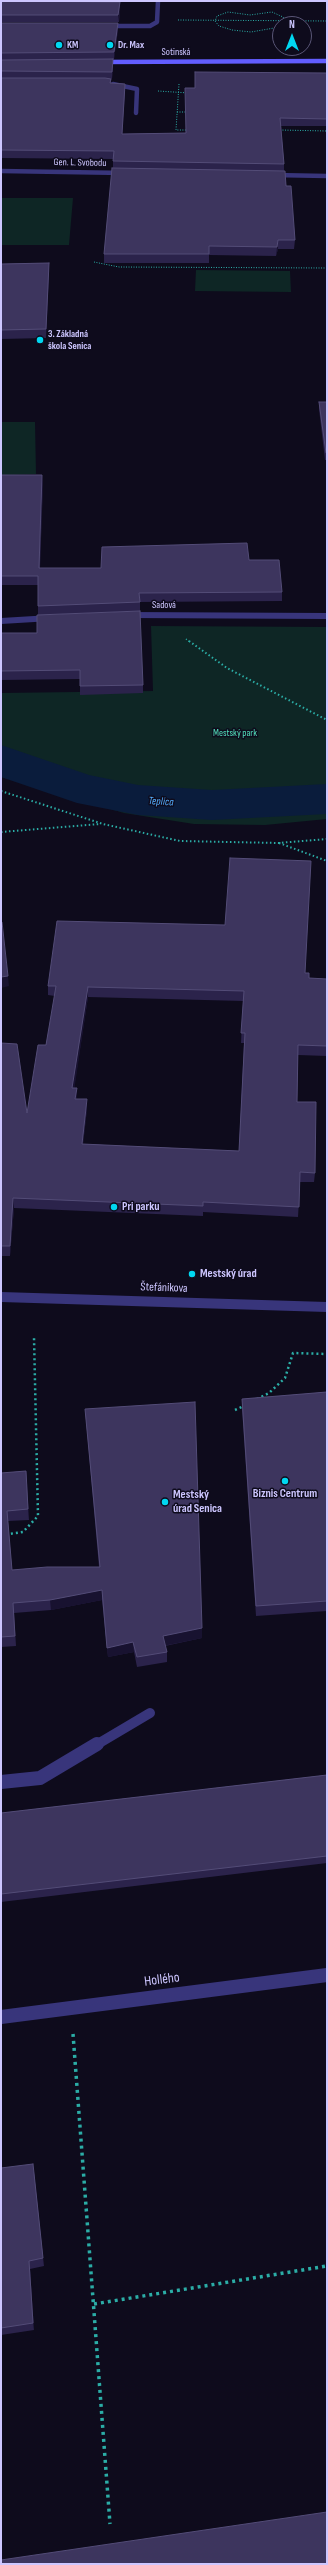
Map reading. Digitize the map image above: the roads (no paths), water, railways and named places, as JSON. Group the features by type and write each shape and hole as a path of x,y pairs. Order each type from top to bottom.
{"main road":[{"name":"Sotinská","path":"94,62 327,61"}],"street":[{"path":"98,26 150,26 158,20 158,1"},
{"path":"106,82 137,89 136,113"},
{"name":"Gen. L. Svobodu","path":"1,171 130,173"},
{"path":"264,175 327,176"},
{"name":"Sadová","path":"122,615 327,616"},
{"path":"1,621 56,618"},
{"name":"Štefánikova","path":"1,1297 327,1307"},
{"path":"1,1782 40,1778 150,1713"},
{"name":"Hollého","path":"1,2017 327,1975"}],"waterway":[{"name":"Teplica","path":"1,760 77,788 138,800 212,805 327,799"}],"place":[{"name":"KM","path":"59,45"},
{"name":"Dr. Max","path":"110,45"},
{"name":"3. Základná škola Senica","path":"40,340"},
{"name":"Pri parku","path":"114,1207"},
{"name":"Mestský úrad","path":"192,1274"},
{"name":"Biznis Centrum","path":"285,1481"},
{"name":"Mestský úrad Senica","path":"165,1502"}],"park label":[{"name":"Mestský park","path":"235,733"}]}
